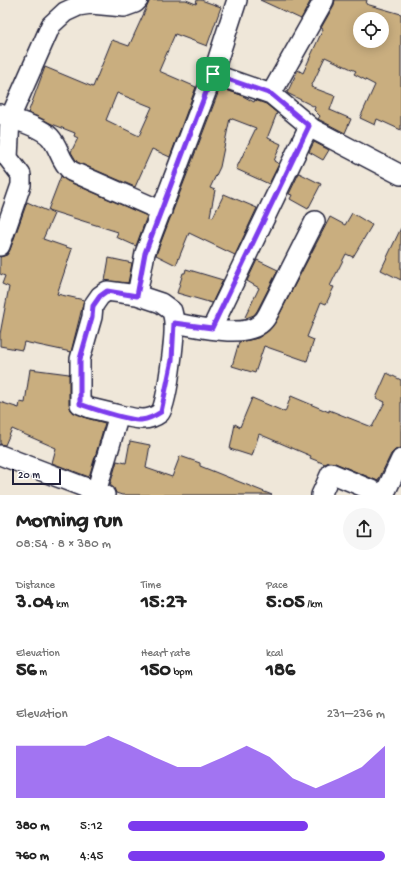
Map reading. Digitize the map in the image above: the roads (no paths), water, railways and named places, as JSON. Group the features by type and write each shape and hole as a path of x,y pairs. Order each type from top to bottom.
{"street":[{"path":"0,246 21,185 21,175 8,158 5,116 51,25 65,12 78,6 91,4 124,7 135,3 138,0"},
{"path":"137,296 145,253 213,74 237,0"},
{"path":"271,94 324,0"},
{"path":"213,74 271,94 309,126 401,175"},
{"path":"5,116 44,132 51,138 63,164 71,171 162,211"},
{"path":"212,328 309,126"},
{"path":"174,323 234,332 260,325 268,314 315,221"},
{"path":"107,291 137,296 161,303 172,311 174,323 172,360 161,412 154,417 140,420 90,408 80,404 80,359 96,299 107,291"},
{"path":"0,455 63,488 101,493 119,415"},
{"path":"321,495 331,473 384,495 401,459"}]}
